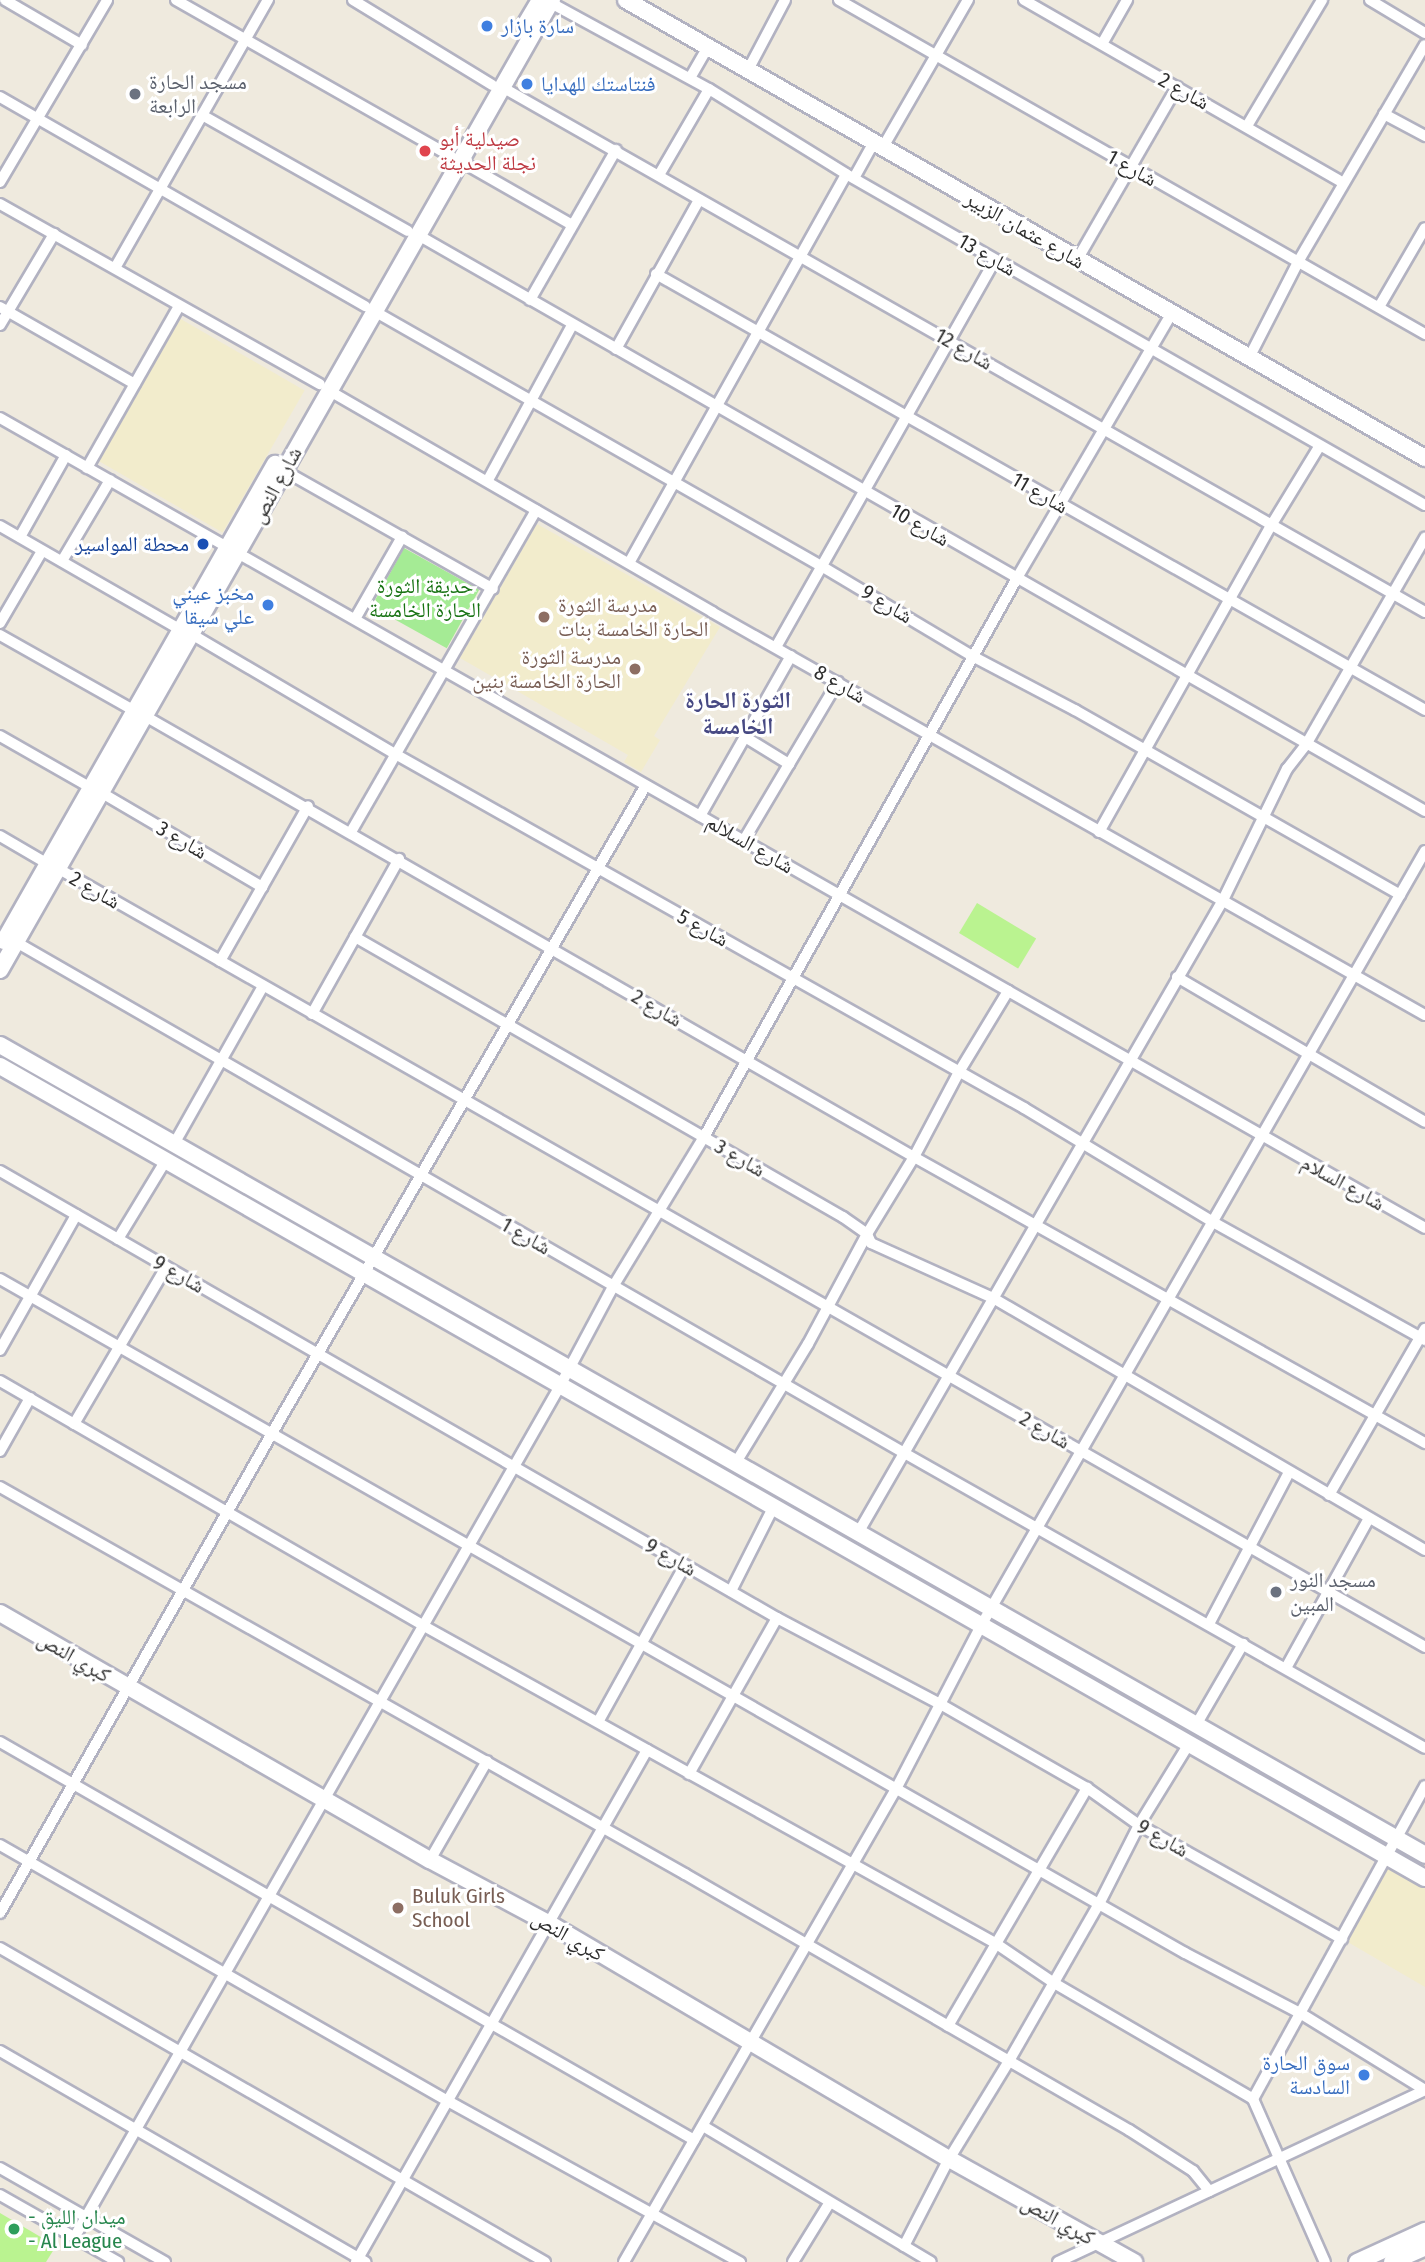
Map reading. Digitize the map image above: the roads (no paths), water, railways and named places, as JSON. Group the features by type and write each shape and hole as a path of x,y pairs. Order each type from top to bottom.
{"street":[{"path":"5,0 82,45"},
{"path":"0,181 107,0"},
{"path":"176,0 572,225"},
{"path":"115,268 268,0"},
{"name":"شارع 12","path":"353,0 497,86 616,150 699,200 1425,612"},
{"name":"شارع عثمان الزبير","path":"626,0 1425,457"},
{"path":"748,70 785,0"},
{"name":"شارع 1","path":"839,0 1129,168 1425,334"},
{"path":"629,563 801,256 850,176 879,145 968,0"},
{"name":"شارع 2","path":"1024,0 1343,183"},
{"path":"1102,44 1127,0"},
{"path":"1247,126 1322,0"},
{"path":"1370,0 1425,33"},
{"name":"شارع النص","path":"0,970 5,940 53,867 324,387 548,1"},
{"name":"شارع 13","path":"548,1 690,78 850,176 1319,447 1425,505"},
{"path":"1250,356 1298,262 1425,45"},
{"path":"690,78 708,47"},
{"path":"1077,260 1177,87"},
{"path":"659,175 709,89"},
{"name":"شارع 9","path":"0,97 823,567 974,657 1400,895"},
{"path":"1384,114 1425,136"},
{"name":"شارع 10","path":"202,115 717,405 1425,811"},
{"path":"530,300 616,150"},
{"path":"616,349 699,200"},
{"name":"شارع 8","path":"0,204 488,480 1099,832 1425,1015"},
{"path":"1379,307 1424,232"},
{"path":"0,325 4,309 54,234"},
{"path":"776,647 995,260"},
{"name":"شارع 11","path":"656,274 1425,710"},
{"path":"87,468 180,306"},
{"path":"4,309 135,384"},
{"path":"74,2238 470,1545 614,1286 704,1137 1017,578 1172,313"},
{"path":"488,480 572,325"},
{"name":"شارع النص","path":"233,550 283,470 324,387"},
{"name":"شارع السلالم","path":"0,418 445,669 1261,1137"},
{"path":"1099,832 1272,524 1319,447"},
{"path":"20,537 66,456"},
{"path":"283,470 493,589"},
{"path":"62,561 110,480"},
{"path":"351,832 536,510"},
{"name":"شارع 5","path":"0,526 397,755 1082,1142 1213,1222 1424,1335"},
{"path":"355,619 402,537"},
{"path":"859,1533 1223,900 1287,769 1307,743 1425,538"},
{"path":"0,623 42,551"},
{"name":"شارع 2","path":"0,635 307,806 1035,1226 1169,1298 1425,1443"},
{"path":"700,816 791,656"},
{"path":"744,840 838,682"},
{"name":"شارع 3","path":"0,736 262,887"},
{"path":"745,737 789,764"},
{"path":"0,1913 271,1435 646,785"},
{"path":"220,961 307,806"},
{"name":"شارع 2","path":"0,836 1425,1647"},
{"path":"624,2262 897,1787 982,1625 1037,1528 1425,851"},
{"path":"312,1014 399,859"},
{"name":"شارع 3","path":"355,937 844,1217 867,1234 871,1243 993,1298 1425,1550"},
{"name":"شارع 1","path":"5,940 222,1061 1425,1748"},
{"path":"1177,977 1425,1122"},
{"path":"174,1144 263,986"},
{"path":"735,1464 829,1307 867,1234 915,1157 959,1072 1008,991"},
{"path":"0,1045 1425,1855"},
{"path":"0,1066 1425,1878"},
{"name":"شارع السلام","path":"1261,1137 1425,1228"},
{"path":"118,1239 166,1160"},
{"name":"شارع 9","path":"0,1171 778,1618 942,1705 1087,1788 1139,1825 1342,1939"},
{"path":"0,1350 76,1215"},
{"path":"74,1424 166,1267"},
{"path":"0,1279 271,1435 643,1642 1099,1904 1300,2013 1425,2090"},
{"path":"1329,1495 1424,1335"},
{"path":"0,1381 424,1626 995,1943 1054,1983 1253,2099 1325,2262"},
{"path":"0,1451 30,1398"},
{"path":"1209,1624 1289,1472"},
{"path":"0,1487 379,1704 487,1761 1009,2061 1175,2158 1193,2171 1209,2190"},
{"path":"731,1591 774,1506"},
{"path":"1286,1668 1330,1593 1369,1518"},
{"path":"598,1722 685,1565"},
{"name":"كبري النص","path":"0,1613 430,1860 550,1924 949,2159 1134,2262"},
{"path":"689,1774 778,1618"},
{"path":"1196,1725 1243,1644"},
{"path":"0,1742 694,2140"},
{"path":"904,2246 949,2159 1009,2061 1099,1904 1139,1825 1190,1742"},
{"path":"0,2051 360,2261 446,2100 550,1924 647,1750"},
{"path":"430,1860 487,1761"},
{"path":"1253,2099 1425,1786"},
{"path":"948,2026 1087,1788"},
{"path":"0,1844 446,2100 740,2262"},
{"path":"0,1948 545,2262"},
{"path":"1058,2262 1102,2244 1209,2190 1425,2090"},
{"path":"703,2126 930,2262"},
{"path":"0,2168 165,2262"},
{"path":"0,2195 118,2262"},
{"path":"793,2262 830,2202"},
{"path":"1367,2260 1425,2231"},
{"path":"1392,2262 1425,2247"}],"place":[{"name":"سارة بازار","path":"487,26"},
{"name":"فنتاستك للهدايا","path":"527,84"},
{"name":"مسجد الحارة الرابعة","path":"135,94"},
{"name":"صيدلية أبو نجلة الحديثة","path":"425,151"},
{"name":"محطة المواسير","path":"203,544"},
{"name":"مخبز عيني علي سيقا","path":"268,605"},
{"name":"مدرسة الثورة الحارة الخامسة بنات","path":"544,617"},
{"name":"مدرسة الثورة الحارة الخامسة بنين","path":"635,669"},
{"name":"مسجد النور المبين","path":"1276,1592"},
{"name":"Buluk Girls School","path":"398,1908"},
{"name":"سوق الحارة السادسة","path":"1364,2075"},
{"name":"- ميدان الليق - Al League","path":"14,2229"}],"district":[{"name":"الثورة الحارة الخامسة","path":"738,713"}],"park label":[{"name":"حديقة الثورة الحارة الخامسة","path":"425,598"}]}
